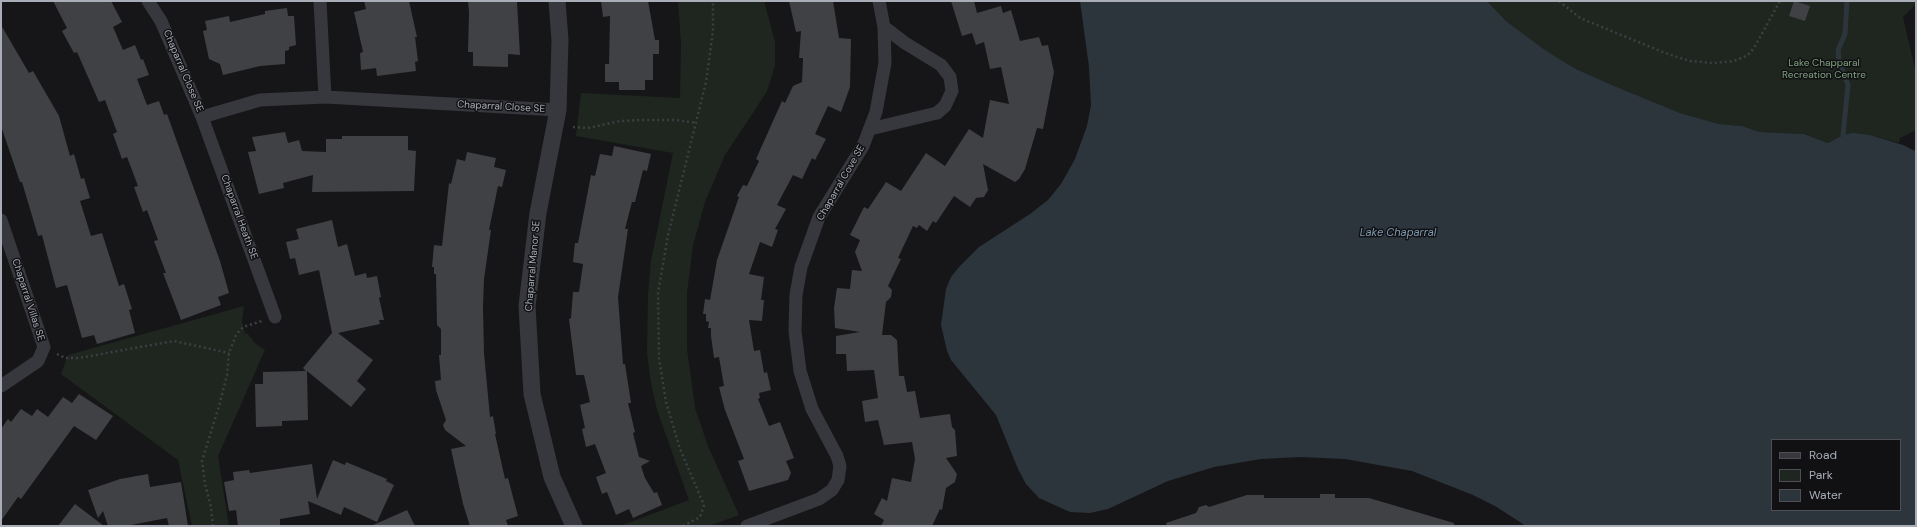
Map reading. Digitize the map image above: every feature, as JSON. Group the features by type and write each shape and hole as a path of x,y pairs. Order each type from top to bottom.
{"street":[{"name":"Chaparral Close SE","path":"148,1 161,21 202,116 260,100 325,97 558,110"},
{"path":"320,1 325,97"},
{"name":"Chaparral Manor SE","path":"557,1 560,40 558,110 538,213 527,306 532,394 552,477 574,526"},
{"name":"Chaparral Cove SE","path":"747,526 819,499 832,490 838,480 840,468 837,456 812,409 800,371 795,332 796,295 803,262 819,217 857,156 870,129 884,77 886,63 884,27 878,1"},
{"path":"870,129 937,113 945,106 952,91 950,77 941,65 910,46 884,27"},
{"name":"Chaparral Heath SE","path":"202,116 275,317"},
{"name":"Chaparral Villas SE","path":"1,220 44,347 38,361 1,386"}],"path":[{"path":"683,526 700,517 704,505 680,449 668,412 659,358 658,311 660,274 664,252 697,123 712,44 713,1"},
{"path":"1559,1 1580,18 1665,53 1690,61 1713,63 1734,61 1748,55 1754,48 1780,1"},
{"path":"573,127 588,128 620,121 642,120 676,120 697,123"},
{"path":"212,526 211,507 205,484 202,461 227,375 229,353 236,335 243,327 275,317"},
{"path":"44,347 65,358 79,358 108,354 174,341 229,353"}],"green space":[{"path":"678,1 764,1 775,42 775,66 767,91 725,155 705,202 693,245 687,293 687,349 695,408 708,446 739,515 709,526 620,526 689,500 657,410 650,378 647,352 648,294 651,261 673,153 576,136 581,93 680,98 681,43"},
{"name":"Lake Chapparal Recreation Centre","path":"1487,1 1916,1 1916,4 1903,17 1916,73 1916,130 1900,138 1899,143 1870,135 1843,135 1828,143 1804,134 1760,132 1742,126 1719,124 1680,113 1576,69 1545,50 1506,21"},
{"path":"244,306 242,321 245,334 247,333 256,344 265,350 218,456 229,526 192,526 178,460 61,374 68,355"}],"water":[{"name":"Lake Chaparral","path":"1080,1 1487,1 1506,21 1545,50 1576,69 1680,113 1719,124 1742,126 1760,132 1804,134 1828,143 1843,135 1853,133 1870,135 1903,145 1915,151 1916,526 1526,526 1495,506 1473,495 1412,471 1345,459 1300,457 1261,459 1214,467 1168,481 1108,509 1090,513 1070,512 1039,498 1026,484 1018,469 996,415 951,360 947,351 941,325 946,289 951,277 959,267 979,247 1030,214 1048,200 1061,184 1075,159 1087,126 1091,105 1089,67"}],"building":[{"path":"53,1 111,1 122,22 113,27 123,50 135,45 141,60 143,59 149,75 137,79 147,105 159,101 164,115 167,114 220,261 229,293 218,297 221,305 181,320 163,273 166,273 154,241 158,240 147,210 143,212 134,187 138,186 127,157 122,159 113,134 117,132 105,100 99,102 77,52 74,53 62,31 67,28"},
{"path":"364,1 409,1 417,37 415,37 418,61 415,62 416,71 377,76 376,68 361,70 360,53 363,52 354,12 366,9"},
{"path":"468,1 517,1 520,55 508,54 508,67 473,66 473,52 468,52"},
{"path":"601,1 648,1 655,40 659,40 659,54 653,54 653,80 645,80 645,90 619,90 619,82 605,82 605,64 609,64 610,16 603,17"},
{"path":"789,1 833,1 839,38 851,39 850,87 841,112 828,106 815,134 826,139 815,160 812,158 802,179 793,175 777,205 786,209 775,229 778,230 772,247 760,242 749,274 764,277 761,300 764,300 762,321 749,320 754,351 760,350 764,373 767,372 771,390 759,393 760,398 758,399 769,426 780,422 794,458 786,461 791,473 788,480 749,491 738,461 744,459 725,410 719,387 724,386 719,357 714,358 711,328 708,328 709,322 706,321 706,314 703,314 705,299 710,300 717,260 739,197 737,196 743,185 747,186 759,161 756,159 782,101 785,103 793,86 802,82 803,58 799,58 801,31 796,32"},
{"path":"951,1 974,1 977,13 1001,6 1003,13 1011,10 1020,41 1039,37 1042,46 1048,45 1054,72 1043,129 1037,128 1025,169 1019,179 1015,182 983,164 988,190 984,197 976,198 970,207 954,196 936,223 933,221 927,231 919,225 917,228 913,226 898,258 901,259 888,286 892,290 891,297 886,302 882,335 891,335 897,340 899,376 904,376 907,392 915,391 920,418 950,414 952,427 955,430 957,456 946,458 957,474 955,482 946,488 942,510 940,509 932,526 881,526 884,520 874,514 882,498 887,501 892,478 911,482 915,459 912,442 884,445 878,420 865,422 862,401 878,398 874,370 847,371 846,354 836,354 836,336 860,332 835,328 834,308 837,288 850,289 852,270 862,271 855,252 860,240 850,235 864,207 868,209 886,182 901,191 926,153 945,166 969,129 983,138 990,100 1009,104 1001,67 990,69 984,42 976,45 972,33 962,36"},
{"path":"1794,1 1810,6 1805,21 1789,16"},
{"path":"287,8 288,16 294,16 296,45 289,47 289,50 285,51 285,64 260,66 223,75 220,64 209,59 203,31 207,30 205,21 229,16 230,22 265,14 265,11"},
{"path":"1,25 29,73 33,71 59,116 70,156 74,154 81,179 84,178 90,198 80,201 91,236 102,233 119,286 124,284 132,309 129,310 135,333 97,344 94,335 82,338 67,285 56,288 42,235 38,236 22,182 20,182 1,126"},
{"path":"285,132 288,143 299,140 302,151 326,152 326,139 342,139 342,136 408,136 408,150 416,151 414,191 312,192 313,175 283,183 284,188 259,194 248,152 256,151 252,137"},
{"path":"614,146 651,154 647,171 643,170 635,202 632,202 625,229 628,229 618,297 623,364 625,364 631,403 628,403 635,432 633,433 639,457 650,461 641,466 645,478 654,493 657,492 662,505 633,518 629,509 616,515 607,492 602,494 596,477 606,473 595,444 586,447 582,429 585,428 580,405 590,402 584,375 576,375 569,319 571,318 573,292 579,292 583,264 573,262 575,243 578,243 591,175 595,176 600,154 612,156"},
{"path":"467,152 496,158 494,167 506,170 502,187 498,186 489,230 491,230 484,279 483,307 484,353 490,417 493,416 495,434 505,479 508,478 518,516 506,520 508,526 470,526 463,504 451,449 466,446 445,430 443,425 446,420 436,390 435,381 441,380 439,355 441,355 441,329 437,325 436,274 434,274 434,267 432,267 434,245 442,246 449,183 451,184 457,159 465,161"},
{"path":"332,220 338,247 347,244 355,276 366,273 367,278 377,276 381,297 379,298 384,320 379,320 380,324 338,333 373,360 357,381 366,389 351,407 307,371 308,420 282,421 282,426 256,427 255,384 263,384 263,372 306,371 303,368 332,333 319,270 299,275 295,258 290,259 286,242 299,239 296,229"},
{"path":"79,394 113,416 96,440 74,426 21,499 18,497 1,521 1,429 8,419 11,422 21,409 32,416 37,409 48,417 63,397 72,403"},
{"path":"333,460 345,465 346,462 387,479 386,481 394,485 377,522 344,507 341,515 308,501 310,514 280,519 280,525 238,526 236,510 229,511 224,482 234,480 233,472 249,470 250,473 312,464 317,499"},
{"path":"148,474 150,487 181,482 188,526 169,526 167,518 126,526 108,526 103,511 98,518 88,490 120,479"},
{"path":"1320,494 1335,494 1335,498 1369,498 1454,523 1454,526 1167,526 1166,523 1196,513 1199,507 1206,505 1209,507 1247,495 1264,495 1264,498 1320,498"},
{"path":"75,504 104,526 58,526"},
{"path":"407,510 415,526 371,526"}],"waterway":[{"path":"1843,135 1848,85 1839,60 1838,50 1845,34 1847,1"}]}
